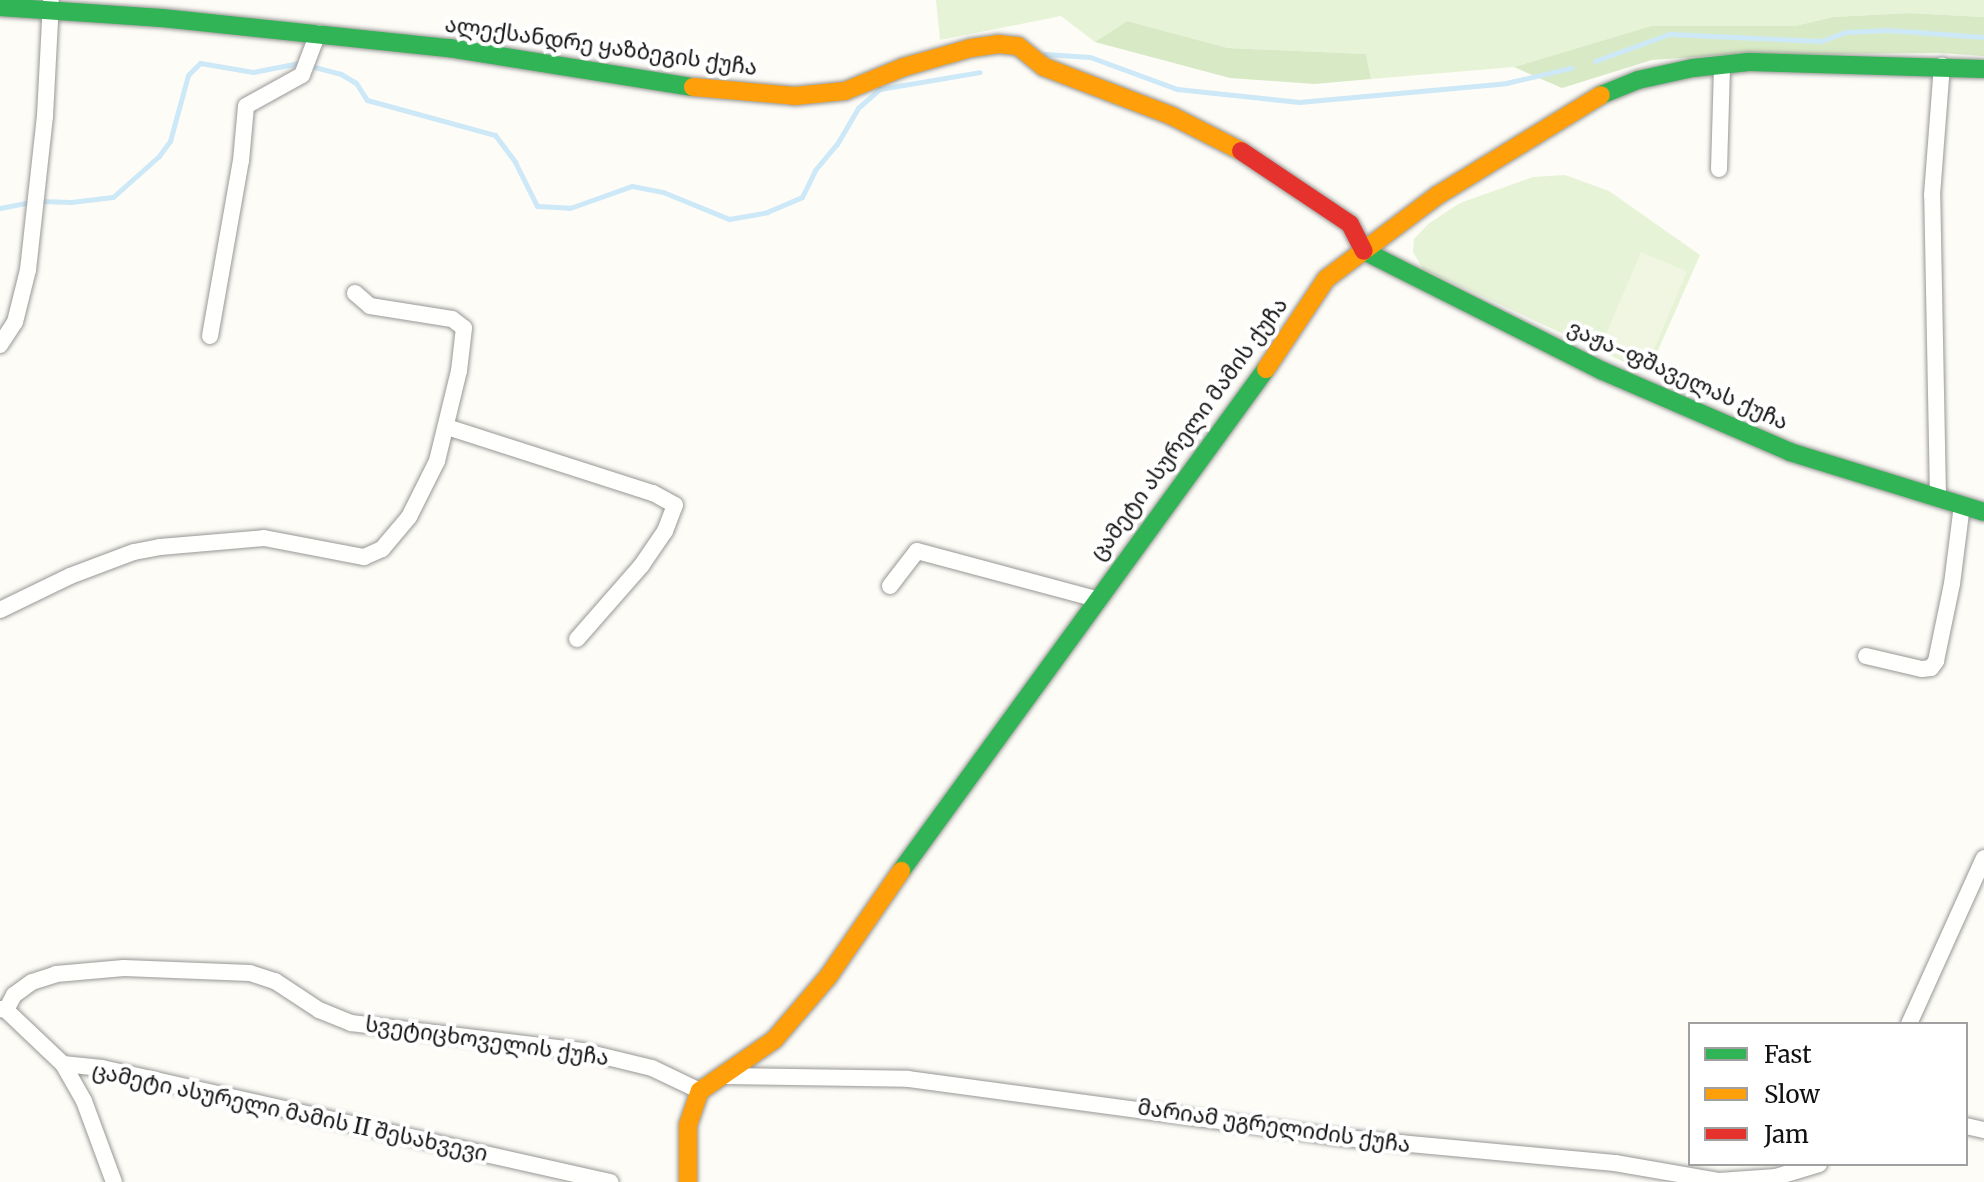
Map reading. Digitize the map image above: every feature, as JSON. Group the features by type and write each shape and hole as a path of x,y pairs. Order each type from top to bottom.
{"street":[{"name":"ალექსანდრე ყაზბეგის ქუჩა","path":"0,7 51,4 316,39 449,48 730,93 795,96 845,91 904,67 971,48 998,44 1018,46 1044,67 1160,110 1260,160 1350,224 1364,251"},
{"path":"0,345 15,322 28,270 51,4"},
{"path":"210,336 246,106 302,75 316,39"},
{"name":"ცამეტი ასურელი მამის ქუჩა","path":"700,1091 726,1076 774,1040 828,977 1096,599 1262,374 1326,279 1438,195 1600,95 1638,80 1749,62 1942,65 1984,69"},
{"path":"1719,169 1722,65"},
{"path":"1938,497 1932,195 1942,65"},
{"name":"ვაჟა-ფშაველას ქუჩა","path":"1364,251 1603,371 1790,452 1984,512"},
{"path":"0,610 70,576 134,552 160,547 264,538 364,557 382,549 409,517 437,461 447,427 464,328 452,319 370,306 355,293"},
{"path":"447,427 653,493 675,505 665,531 641,566 577,639"},
{"path":"1866,656 1922,669 1931,668 1936,661 1952,584 1962,505"},
{"path":"890,586 917,551 1096,599"},
{"path":"1910,1022 1984,858"},
{"name":"სვეტიცხოველის ქუჩა","path":"3,1009 14,995 32,982 56,974 124,968 250,973 275,981 319,1010 351,1023 582,1051 652,1068 700,1091"},
{"path":"3,1009 63,1064 84,1101 114,1182"},
{"name":"ცამეტი ასურელი მამის II შესახვევი","path":"63,1064 102,1068 610,1182"},
{"name":"მარიამ უგრელიძის ქუჩა","path":"726,1076 908,1079 1345,1138 1615,1163 1719,1181 1776,1177 1812,1166"},
{"path":"688,1182 688,1125 700,1091"}],"green space":[{"path":"936,0 1984,0 1984,17 1909,13 1833,17 1795,26 1651,26 1514,67 1371,79 1366,54 1228,48 1127,21 1095,42 1061,16 940,40"},
{"path":"1909,13 1984,17 1984,56 1939,53 1723,55 1652,60 1562,88 1514,67 1651,26 1795,26 1833,17"},
{"path":"1127,21 1228,48 1366,54 1371,79 1314,84 1230,78 1095,42"},
{"path":"1565,175 1609,191 1700,255 1648,373 1423,269 1413,252 1414,239 1428,224 1460,203 1533,177"},
{"path":"1641,252 1687,272 1649,362 1603,342"}],"waterway":[{"path":"1595,61 1669,34 1821,41 1846,32 1888,30 1984,37"},
{"path":"1045,54 1090,57 1177,89 1299,102 1506,83 1571,68"},
{"path":"40,201 71,202 113,197 159,156 170,141 188,75 200,63 253,72 299,63 341,74 356,83 367,100 495,135 515,162 537,206 570,208 632,186 663,192 729,219 767,212 802,197 815,170 837,144 858,108 880,89 980,72"},
{"path":"0,208 31,202"}],"traffic: fast":[{"path":"0,7 162,18 449,48 693,87"},
{"path":"1601,95 1638,80 1693,68 1749,62 1984,69"},
{"path":"1364,251 1603,371 1790,452 1984,512"},
{"path":"901,871 1266,369"}],"traffic: slow":[{"path":"693,87 795,96 845,91 904,67 971,48 998,44 1018,46 1044,67 1172,116 1241,151"},
{"path":"1266,369 1326,279 1438,195 1601,95"},
{"path":"688,1182 688,1125 700,1091 774,1040 828,977 901,871"}],"traffic: jam":[{"path":"1241,151 1350,224 1364,251"}]}
